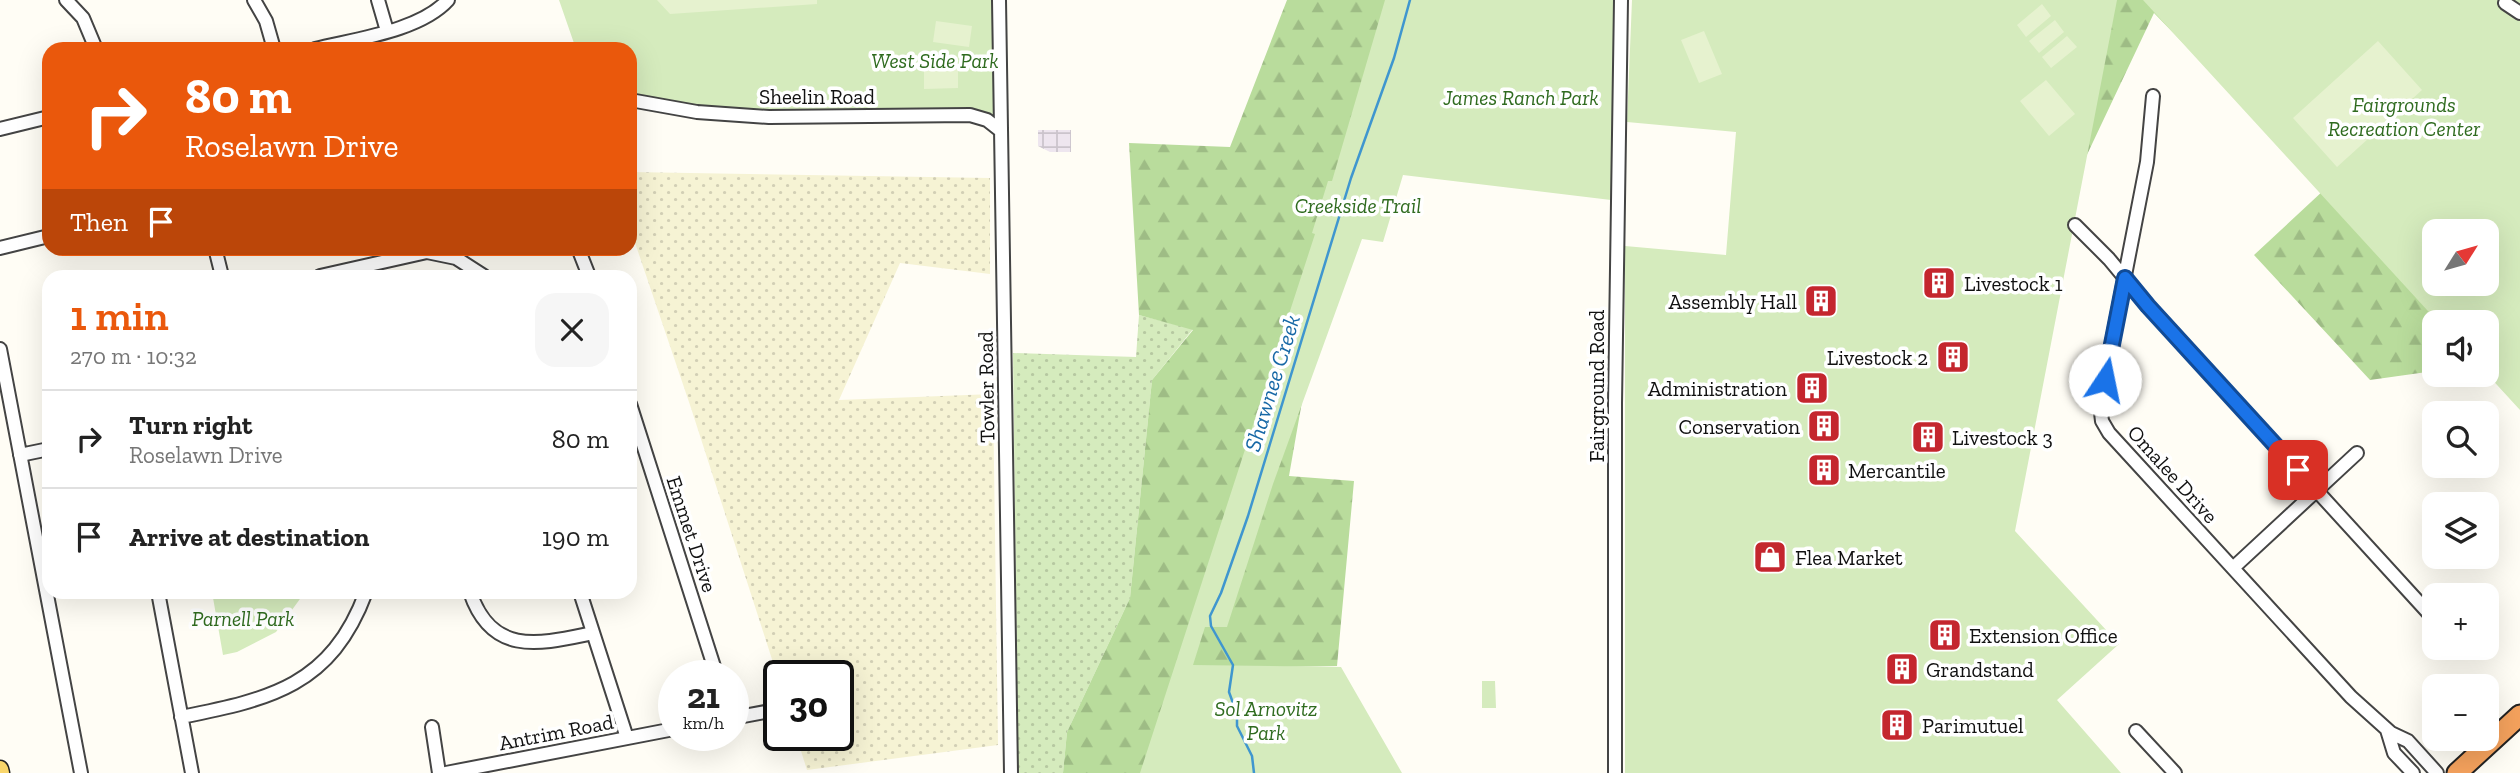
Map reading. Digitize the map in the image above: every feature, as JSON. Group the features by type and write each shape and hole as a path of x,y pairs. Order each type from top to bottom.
{"highway":[{"path":"2457,773 2520,715"}],"street":[{"path":"65,0 83,18 93,42"},
{"path":"254,0 266,22 272,42"},
{"path":"378,0 387,30"},
{"path":"342,42 419,21 448,0"},
{"name":"Towler Road","path":"999,0 1012,773"},
{"name":"Fairground Road","path":"1615,773 1616,244 1621,0"},
{"path":"2505,3 2520,13"},
{"name":"Omalee Drive","path":"2153,96 2147,162 2100,404 2102,421 2109,433 2351,697 2395,736 2408,741 2437,773"},
{"name":"Sheelin Road","path":"637,101 697,112 769,117 970,115 987,120 1001,131"},
{"path":"0,129 42,119"},
{"path":"2075,225 2109,259 2148,306 2422,606"},
{"path":"0,248 42,238"},
{"path":"369,270 408,256"},
{"path":"449,256 475,270"},
{"path":"0,349 42,570"},
{"name":"Emmet Drive","path":"637,426 712,660"},
{"path":"20,455 42,450"},
{"path":"2233,568 2357,453"},
{"path":"48,599 81,773"},
{"path":"159,599 192,773"},
{"path":"181,717 260,700 302,678 341,641 363,599"},
{"path":"474,599 484,620 511,640 537,643 593,633"},
{"path":"582,599 627,738"},
{"path":"432,727 439,773"},
{"name":"Omalee Drive","path":"2387,729 2395,753 2413,773"},
{"path":"2136,730 2175,773"},
{"name":"Antrim Road","path":"446,773 658,732"}],"shaded area":[{"path":"1038,130 1071,130 1071,152 1050,152 1038,146"},
{"path":"637,172 990,178 990,274 900,263 839,400 993,394 998,745 807,770 801,751 854,751 854,660 772,660 637,249"}],"green space":[{"name":"West Side Park","path":"559,0 996,0 995,125 878,115 769,117 637,97 637,42 574,42"},
{"path":"657,0 817,0 817,4 670,14"},
{"path":"1287,0 1387,0 1345,156 1289,476 1354,481 1337,666 1187,669 1155,773 1063,773 1067,732 1130,598 1152,380 1193,330 1139,315 1129,143 1230,147"},
{"path":"1385,0 1614,0 1611,200 1403,175 1383,242 1362,239 1273,484 1227,627 1205,627 1193,665 1341,667 1402,773 1140,773 1315,234 1312,233 1328,181 1332,181"},
{"path":"1632,0 2117,0 2015,531 2119,644 2057,700 2121,773 1625,773 1625,246 1726,255 1736,132 1627,122"},
{"path":"2106,0 2287,0 2443,187 2482,219 2422,219 2422,296 2499,296 2492,310 2422,310 2422,373 2370,380 2254,255 2325,189 2154,13 2084,161"},
{"name":"Fairgrounds Recreation Center","path":"2143,0 2520,0 2520,410 2499,387 2499,310 2427,310"},
{"path":"2042,4 2051,16 2026,37 2017,25"},
{"path":"2055,20 2064,32 2039,53 2029,41"},
{"path":"936,21 972,26 969,47 933,42"},
{"path":"1704,31 1722,74 1699,83 1681,40"},
{"path":"2067,36 2077,47 2051,68 2042,57"},
{"path":"2378,41 2422,90 2337,167 2293,118"},
{"path":"958,63 958,88 924,89 924,64"},
{"path":"2046,80 2075,114 2049,136 2020,101"},
{"path":"2499,233 2520,250 2499,296"},
{"path":"1139,315 1193,329 1152,380 1130,598 1067,732 1063,773 1018,773 1013,353 1136,357"},
{"name":"Parnell Park","path":"213,599 300,599 276,632 237,652 223,655"},
{"path":"1482,681 1495,681 1496,708 1482,708"}],"waterway":[{"name":"Shawnee Creek","path":"1254,773 1252,756 1237,726 1237,714 1229,692 1233,665 1211,626 1210,616 1221,593 1248,516 1351,178 1394,58 1410,0"}],"place":[{"name":"Livestock 1","path":"1939,283"},
{"name":"Assembly Hall","path":"1821,301"},
{"name":"Livestock 2","path":"1953,357"},
{"name":"Administration","path":"1812,388"},
{"name":"Conservation","path":"1824,426"},
{"name":"Livestock 3","path":"1928,437"},
{"name":"Mercantile","path":"1824,470"},
{"name":"Flea Market","path":"1770,557"},
{"name":"Extension Office","path":"1945,635"},
{"name":"Grandstand","path":"1902,669"},
{"name":"Parimutuel","path":"1897,725"}],"route":[{"path":"2105,380 2125,278 2298,470"}],"park label":[{"name":"James Ranch Park","path":"1521,97"},
{"name":"Creekside Trail","path":"1358,205"},
{"name":"Sol Arnovitz Park","path":"1266,720"}]}
